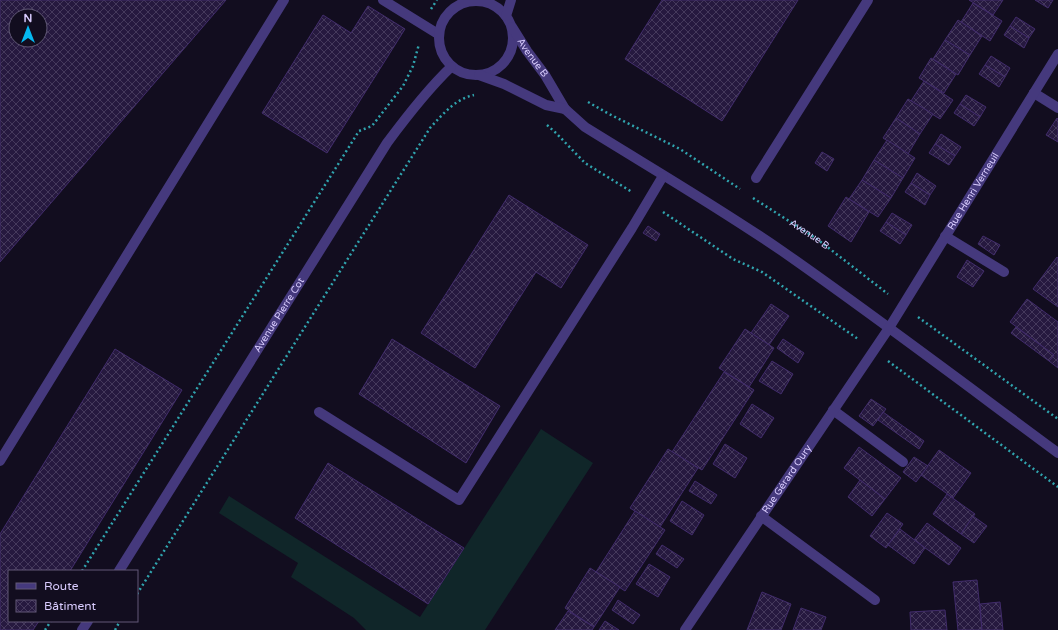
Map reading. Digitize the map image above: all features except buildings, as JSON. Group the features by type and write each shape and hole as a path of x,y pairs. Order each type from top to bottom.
{"street":[{"path":"0,461 284,0"},
{"path":"383,0 438,34"},
{"path":"472,0 485,1 497,7 506,16 512,27 514,39 511,51 505,61 496,69 486,74 473,76 462,73 451,67 443,58 439,47 438,34 442,21 456,2 472,0"},
{"path":"506,16 511,0"},
{"path":"756,178 868,0"},
{"name":"Avenue B","path":"512,27 527,51 545,75 565,109 585,127 781,251 889,328 1058,453"},
{"name":"Rue Henri Verneuil","path":"889,328 1058,54"},
{"name":"Avenue Pierre Cot","path":"120,570 387,143 420,100 437,80 451,67"},
{"name":"Avenue B","path":"479,75 504,84 546,105 565,109"},
{"path":"1034,93 1058,108"},
{"path":"319,412 459,500 663,176"},
{"path":"945,236 1004,272"},
{"name":"Rue Gérard Oury","path":"685,630 889,328"},
{"path":"833,410 903,462"},
{"path":"761,516 875,600"}],"path":[{"path":"83,570 359,131 372,126 403,86 413,66"},
{"path":"582,99 680,149 746,193"},
{"path":"545,124 556,133 585,163 733,259 762,272 849,333"},
{"path":"138,592 430,128"},
{"name":"Avenue B","path":"752,198 817,239 902,305 1058,419"},
{"path":"893,364 1058,487"}],"green space":[{"path":"541,429 593,463 485,630 366,630 354,618 291,577 298,563 219,513 229,496 420,617"}]}
